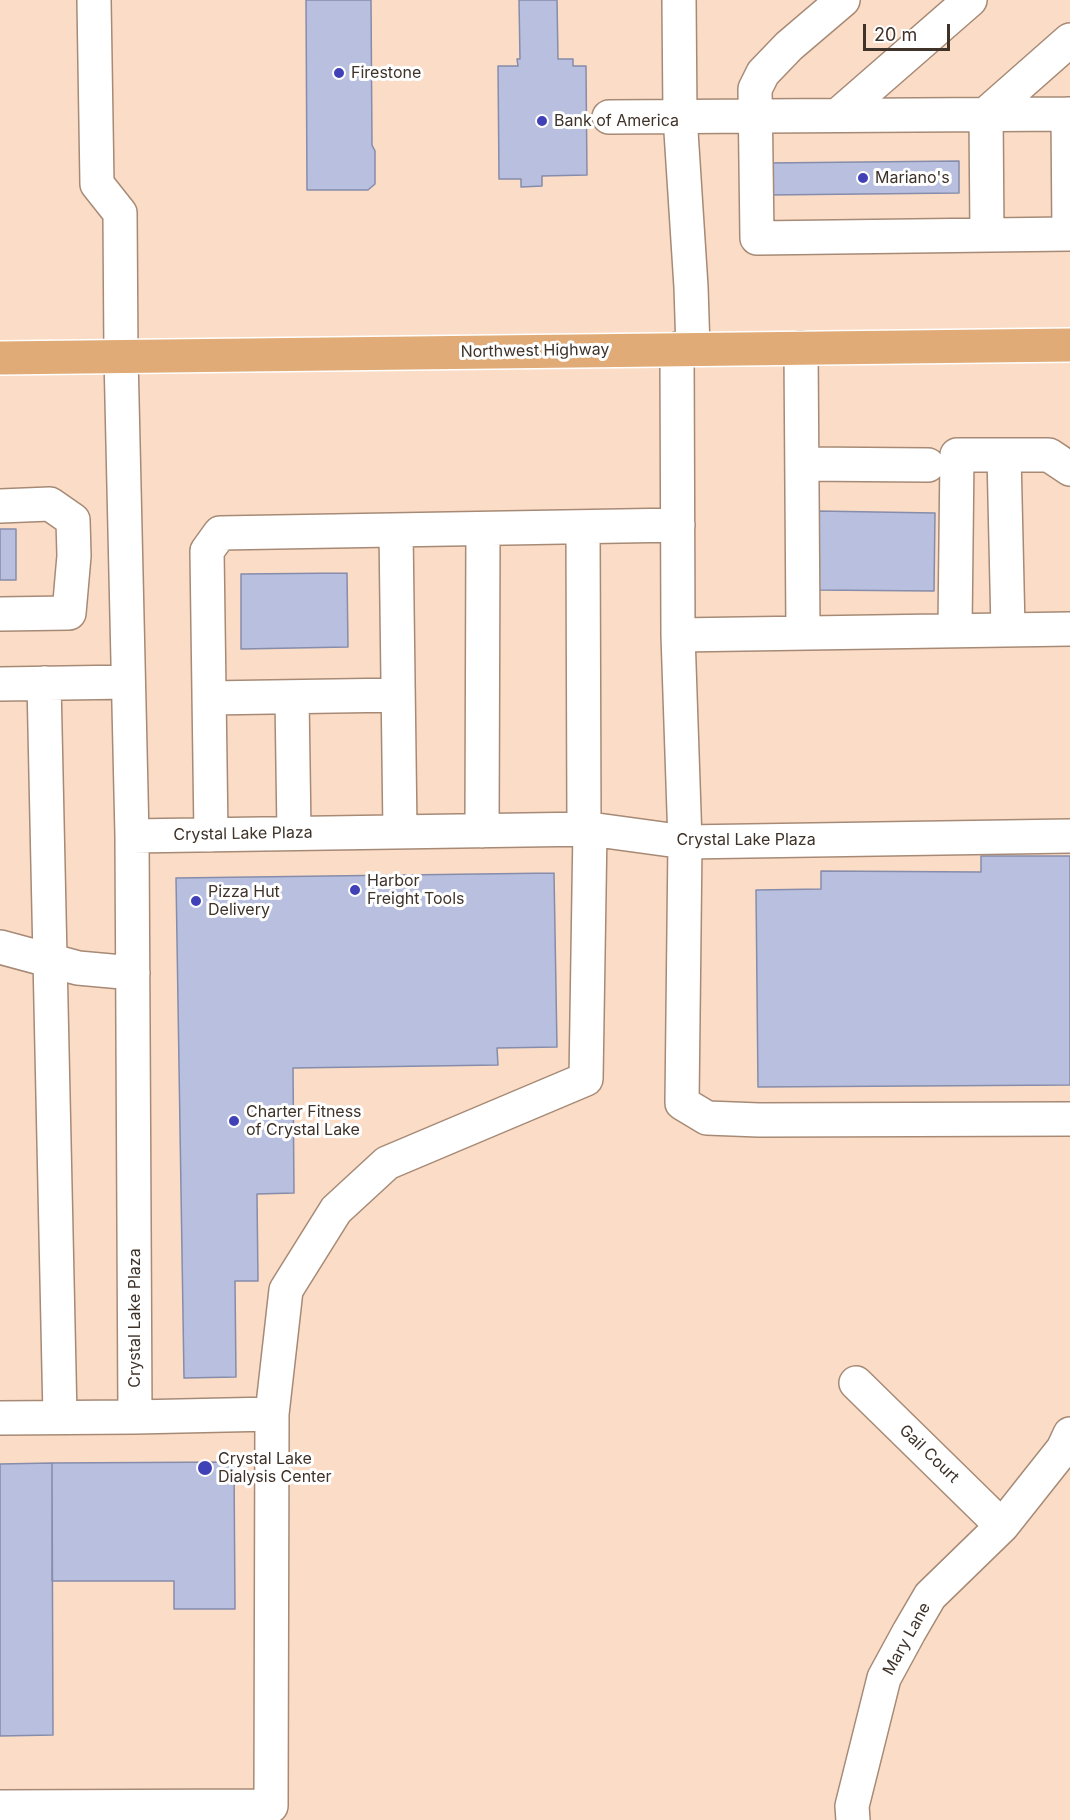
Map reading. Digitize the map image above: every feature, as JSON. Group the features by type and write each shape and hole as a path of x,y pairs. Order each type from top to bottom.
{"main road":[{"name":"Northwest Highway","path":"0,358 1070,345"}],"street":[{"path":"94,0 97,184 120,213 132,836"},
{"path":"704,0 679,11 680,116 691,295 685,349 678,525 678,635 685,842 682,1103 707,1118 759,1120 1070,1119"},
{"path":"609,117 680,116 755,116 838,116 986,114 1069,114 1069,234 757,238 755,116 755,89 763,73 789,46 843,0"},
{"path":"838,116 970,0"},
{"path":"987,235 986,114 1070,40"},
{"path":"801,348 802,632"},
{"path":"955,629 957,455 1049,455 1070,469"},
{"path":"1004,455 1008,629"},
{"path":"802,464 928,465"},
{"path":"0,506 50,504 74,520 74,556 69,613 0,614"},
{"path":"211,835 207,551 220,533 678,525"},
{"path":"0,1807 271,1806 272,1414 286,1290 336,1210 387,1163 586,1079 587,829 583,527"},
{"path":"482,831 483,529"},
{"path":"396,530 400,832"},
{"path":"678,635 1070,629"},
{"path":"0,684 128,682"},
{"path":"44,683 60,1417"},
{"path":"209,698 398,695"},
{"path":"292,697 294,833"},
{"name":"Crystal Lake Plaza","path":"135,1417 132,836 587,829 685,842 1070,836"},
{"path":"0,947 78,968 133,973"},
{"name":"Gail Court","path":"856,1383 1002,1526"},
{"path":"0,1418 272,1414"},
{"name":"Mary Lane","path":"853,1820 852,1806 884,1678 930,1596 1002,1526 1063,1449 1070,1434"}],"building":[{"name":"Firestone","path":"306,0 371,0 372,145 375,151 375,184 368,190 307,190"},
{"name":"Bank of America","path":"519,0 557,0 558,59 573,59 573,66 586,66 587,175 542,176 542,186 521,187 521,179 499,179 498,66 518,66 517,59 520,59"},
{"name":"Mariano's","path":"959,161 959,193 767,195 767,163"},
{"path":"817,511 935,513 934,591 816,590"},
{"path":"0,529 16,529 16,580 0,580"},
{"path":"347,573 348,647 241,649 241,574"},
{"path":"981,856 1070,856 1070,1085 758,1087 756,890 821,889 821,871 981,872"},
{"path":"554,873 557,1047 497,1048 498,1065 293,1068 294,1193 257,1194 258,1281 235,1281 236,1377 184,1378 176,878"},
{"path":"234,1462 235,1609 174,1609 174,1581 52,1581 52,1463"},
{"path":"52,1463 53,1735 0,1736 0,1464"}],"place":[{"name":"Firestone","path":"339,73"},
{"name":"Bank of America","path":"542,121"},
{"name":"Mariano's","path":"863,178"},
{"name":"Harbor Freight Tools","path":"355,890"},
{"name":"Pizza Hut Delivery","path":"196,901"},
{"name":"Charter Fitness of Crystal Lake","path":"234,1121"},
{"name":"Crystal Lake Dialysis Center","path":"205,1468"}]}
